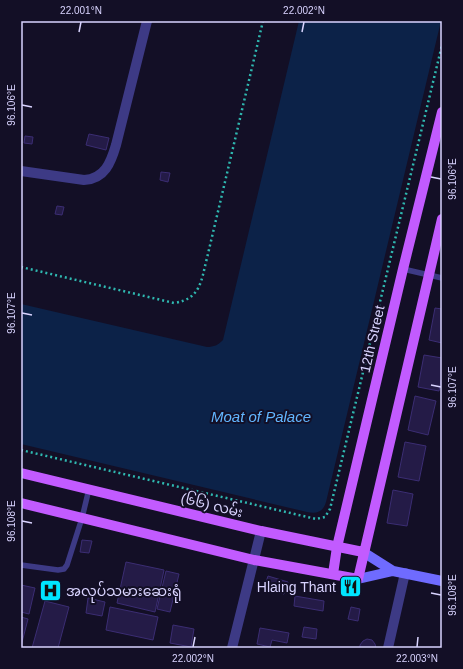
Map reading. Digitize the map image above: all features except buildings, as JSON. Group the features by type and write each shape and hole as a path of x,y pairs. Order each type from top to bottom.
{"main road":[{"name":"12th Street","path":"333,574 337,547 442,112"},
{"path":"358,579 363,552 442,219"},
{"name":"(၆၆) လမ်း","path":"21,473 261,532 363,552 393,571"},
{"name":"(၆၆) လမ်း","path":"21,503 254,560 358,579 393,571 442,581"}],"street":[{"path":"21,171 92,180 105,171 111,162 116,146 148,21"},
{"path":"232,648 261,532"},
{"path":"388,648 405,573"}],"lane":[{"path":"403,269 442,278"},
{"path":"21,564 58,570 64,569 67,565 82,518 89,489"}],"path":[{"path":"21,267 174,303 183,302 191,298 197,291 207,258 263,21"},
{"path":"21,450 316,519 325,517 332,502 442,45"}],"water":[{"name":"Moat of Palace","path":"299,21 441,21 326,502 323,508 319,512 307,512 21,444 21,304 207,347 212,347 223,340"}],"place":[{"name":"Hlaing Thant","path":"351,587"},
{"name":"အလုပ်သမားဆေးရုံ","path":"50,591"}]}
